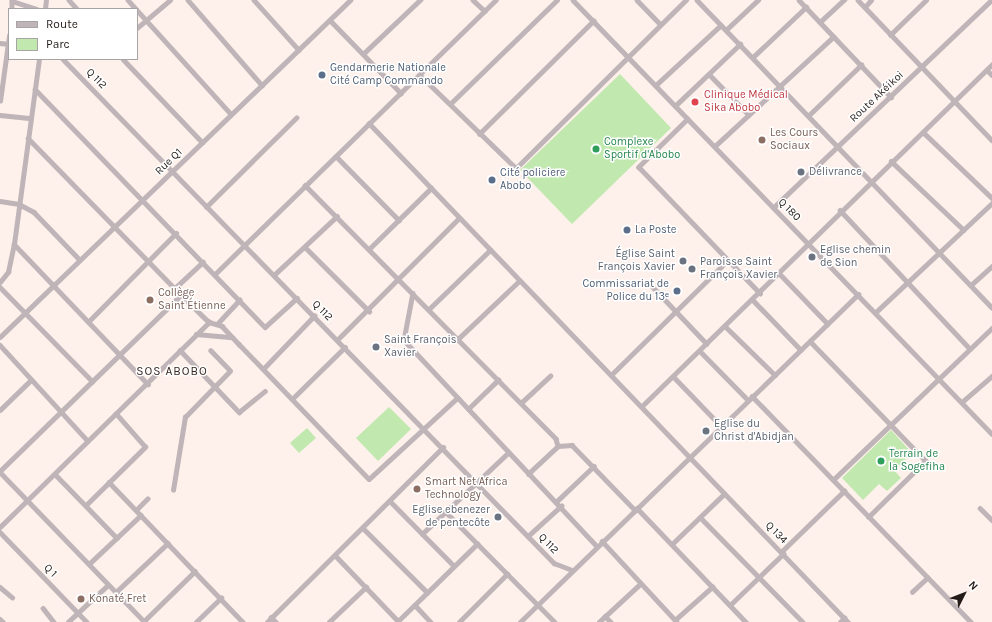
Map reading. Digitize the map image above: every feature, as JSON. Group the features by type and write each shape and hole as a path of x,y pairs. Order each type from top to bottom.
{"street":[{"path":"12,0 34,8"},
{"path":"68,0 76,8"},
{"path":"128,0 135,8"},
{"path":"138,27 170,0"},
{"path":"188,0 262,85"},
{"path":"254,0 299,50"},
{"name":"Rue Q1","path":"0,338 350,0"},
{"path":"363,54 420,0"},
{"path":"473,0 485,11"},
{"path":"215,274 496,0"},
{"path":"450,104 557,0"},
{"name":"Q 180","path":"573,0 876,312 992,434"},
{"path":"637,0 660,24"},
{"path":"420,75 479,134 516,168 627,56 686,0"},
{"path":"697,0 992,308"},
{"path":"726,30 758,0"},
{"path":"799,0 891,97"},
{"path":"820,22 844,0"},
{"path":"858,0 992,140"},
{"path":"865,7 871,0"},
{"path":"890,34 926,0"},
{"name":"Route Akéikoi","path":"774,207 991,0"},
{"path":"753,57 806,7"},
{"path":"138,11 232,114"},
{"path":"330,20 401,93"},
{"path":"479,134 593,21"},
{"path":"656,85 721,25"},
{"path":"715,146 781,87 833,37"},
{"path":"0,43 8,44 0,101"},
{"path":"676,106 740,44"},
{"path":"0,282 8,272 14,244 39,60"},
{"name":"Q 112","path":"64,60 206,207 345,346 528,536 558,566 572,570"},
{"path":"124,60 202,142"},
{"path":"808,116 861,65"},
{"path":"642,406 780,274 840,210 992,66"},
{"path":"987,70 992,75"},
{"path":"709,74 749,115"},
{"path":"35,89 266,327 297,298"},
{"path":"0,115 31,118"},
{"path":"206,207 296,118"},
{"path":"688,119 639,167 727,261 760,293"},
{"name":"Q 134","path":"369,123 519,281 642,406 689,458 848,622"},
{"path":"923,132 992,198"},
{"path":"28,138 208,322 217,324 232,337 370,479 458,398"},
{"path":"336,156 399,220"},
{"path":"891,161 964,230"},
{"path":"305,186 459,338 556,439 558,446"},
{"path":"369,249 431,188"},
{"path":"0,201 19,204 38,215 80,260"},
{"path":"876,312 992,203"},
{"path":"840,210 908,281 968,347"},
{"path":"274,275 337,216"},
{"path":"338,339 369,311 460,218"},
{"path":"88,322 176,233"},
{"path":"14,244 148,384"},
{"path":"305,247 369,311"},
{"path":"429,309 490,250"},
{"path":"611,375 727,261"},
{"path":"175,288 203,262"},
{"path":"971,285 992,266"},
{"path":"780,274 828,324"},
{"path":"459,338 519,281"},
{"path":"651,284 707,344"},
{"path":"0,287 92,381"},
{"path":"413,293 404,340 508,453 598,546"},
{"path":"520,622 858,294"},
{"path":"181,295 118,354 61,413 0,471 108,585 145,621 195,571"},
{"path":"217,324 239,300"},
{"path":"753,300 801,350"},
{"path":"262,369 314,316"},
{"path":"0,527 148,384 208,322"},
{"path":"725,326 775,375"},
{"path":"833,480 968,347 992,328"},
{"path":"196,334 232,337"},
{"path":"810,341 891,423 926,462 869,517"},
{"path":"0,345 88,441"},
{"path":"292,399 345,346"},
{"path":"180,350 214,388 242,412 265,391"},
{"path":"173,490 185,417 230,371 211,351"},
{"path":"700,351 833,480 971,622"},
{"path":"521,402 550,376"},
{"path":"673,376 722,426"},
{"path":"962,402 992,376"},
{"path":"0,410 31,380"},
{"path":"468,409 498,380"},
{"path":"86,505 145,447 116,414"},
{"path":"528,474 558,446 572,445 672,544 746,622"},
{"path":"266,622 363,528 443,447"},
{"path":"422,534 508,453"},
{"path":"556,502 594,466"},
{"path":"55,474 117,538"},
{"path":"109,482 243,622"},
{"path":"730,605 844,491"},
{"path":"672,544 702,519 724,494"},
{"path":"136,510 147,499"},
{"path":"390,501 454,566"},
{"path":"528,536 560,506"},
{"path":"980,508 992,520"},
{"path":"445,511 555,622"},
{"path":"89,564 141,516"},
{"path":"702,519 802,622"},
{"path":"363,528 427,592"},
{"name":"Q 1","path":"0,532 87,622"},
{"path":"602,541 640,584 676,621 712,587"},
{"path":"116,592 168,543"},
{"path":"334,555 398,622 477,544"},
{"path":"459,622 507,574"},
{"path":"912,592 927,578"},
{"path":"599,622 640,584"},
{"path":"68,622 108,585"},
{"path":"0,587 12,597"},
{"path":"333,621 366,587"},
{"path":"196,622 221,598"},
{"path":"415,605 431,622"},
{"path":"43,608 54,622"},
{"path":"606,616 612,622"},
{"path":"271,617 276,622"},
{"path":"840,622 844,618"},
{"path":"0,619 3,622"}],"green space":[{"name":"Complexe Sportif d'Abobo","path":"620,74 671,128 572,224 520,170"},
{"path":"389,407 411,429 378,461 356,438"},
{"path":"307,428 316,438 299,453 290,443"},
{"name":"Terrain de la Sogefiha","path":"891,430 912,453 894,470 901,478 887,491 879,484 863,500 842,478"}],"place":[{"name":"Gendarmerie Nationale Cité Camp Commando","path":"322,75"},
{"name":"Clinique Médical Sika Abobo","path":"695,102"},
{"name":"Les Cours Sociaux","path":"762,140"},
{"name":"Complexe Sportif d'Abobo","path":"596,149"},
{"name":"Délivrance","path":"801,172"},
{"name":"Cité policiere Abobo","path":"492,180"},
{"name":"La Poste","path":"627,230"},
{"name":"Eglise chemin de Sion","path":"812,257"},
{"name":"Église Saint François Xavier","path":"683,261"},
{"name":"Paroisse Saint François Xavier","path":"692,269"},
{"name":"Commissariat de Police du 13ᵉ","path":"677,291"},
{"name":"Collège Saint Étienne","path":"150,300"},
{"name":"Saint François Xavier","path":"376,347"},
{"name":"Eglise du Christ d'Abidjan","path":"706,431"},
{"name":"Terrain de la Sogefiha","path":"881,461"},
{"name":"Smart Net Africa Technology","path":"417,489"},
{"name":"Eglise ebenezer de pentecôte","path":"498,517"},
{"name":"Konaté Fret","path":"81,599"}],"district":[{"name":"SOS ABOBO","path":"172,372"}]}
